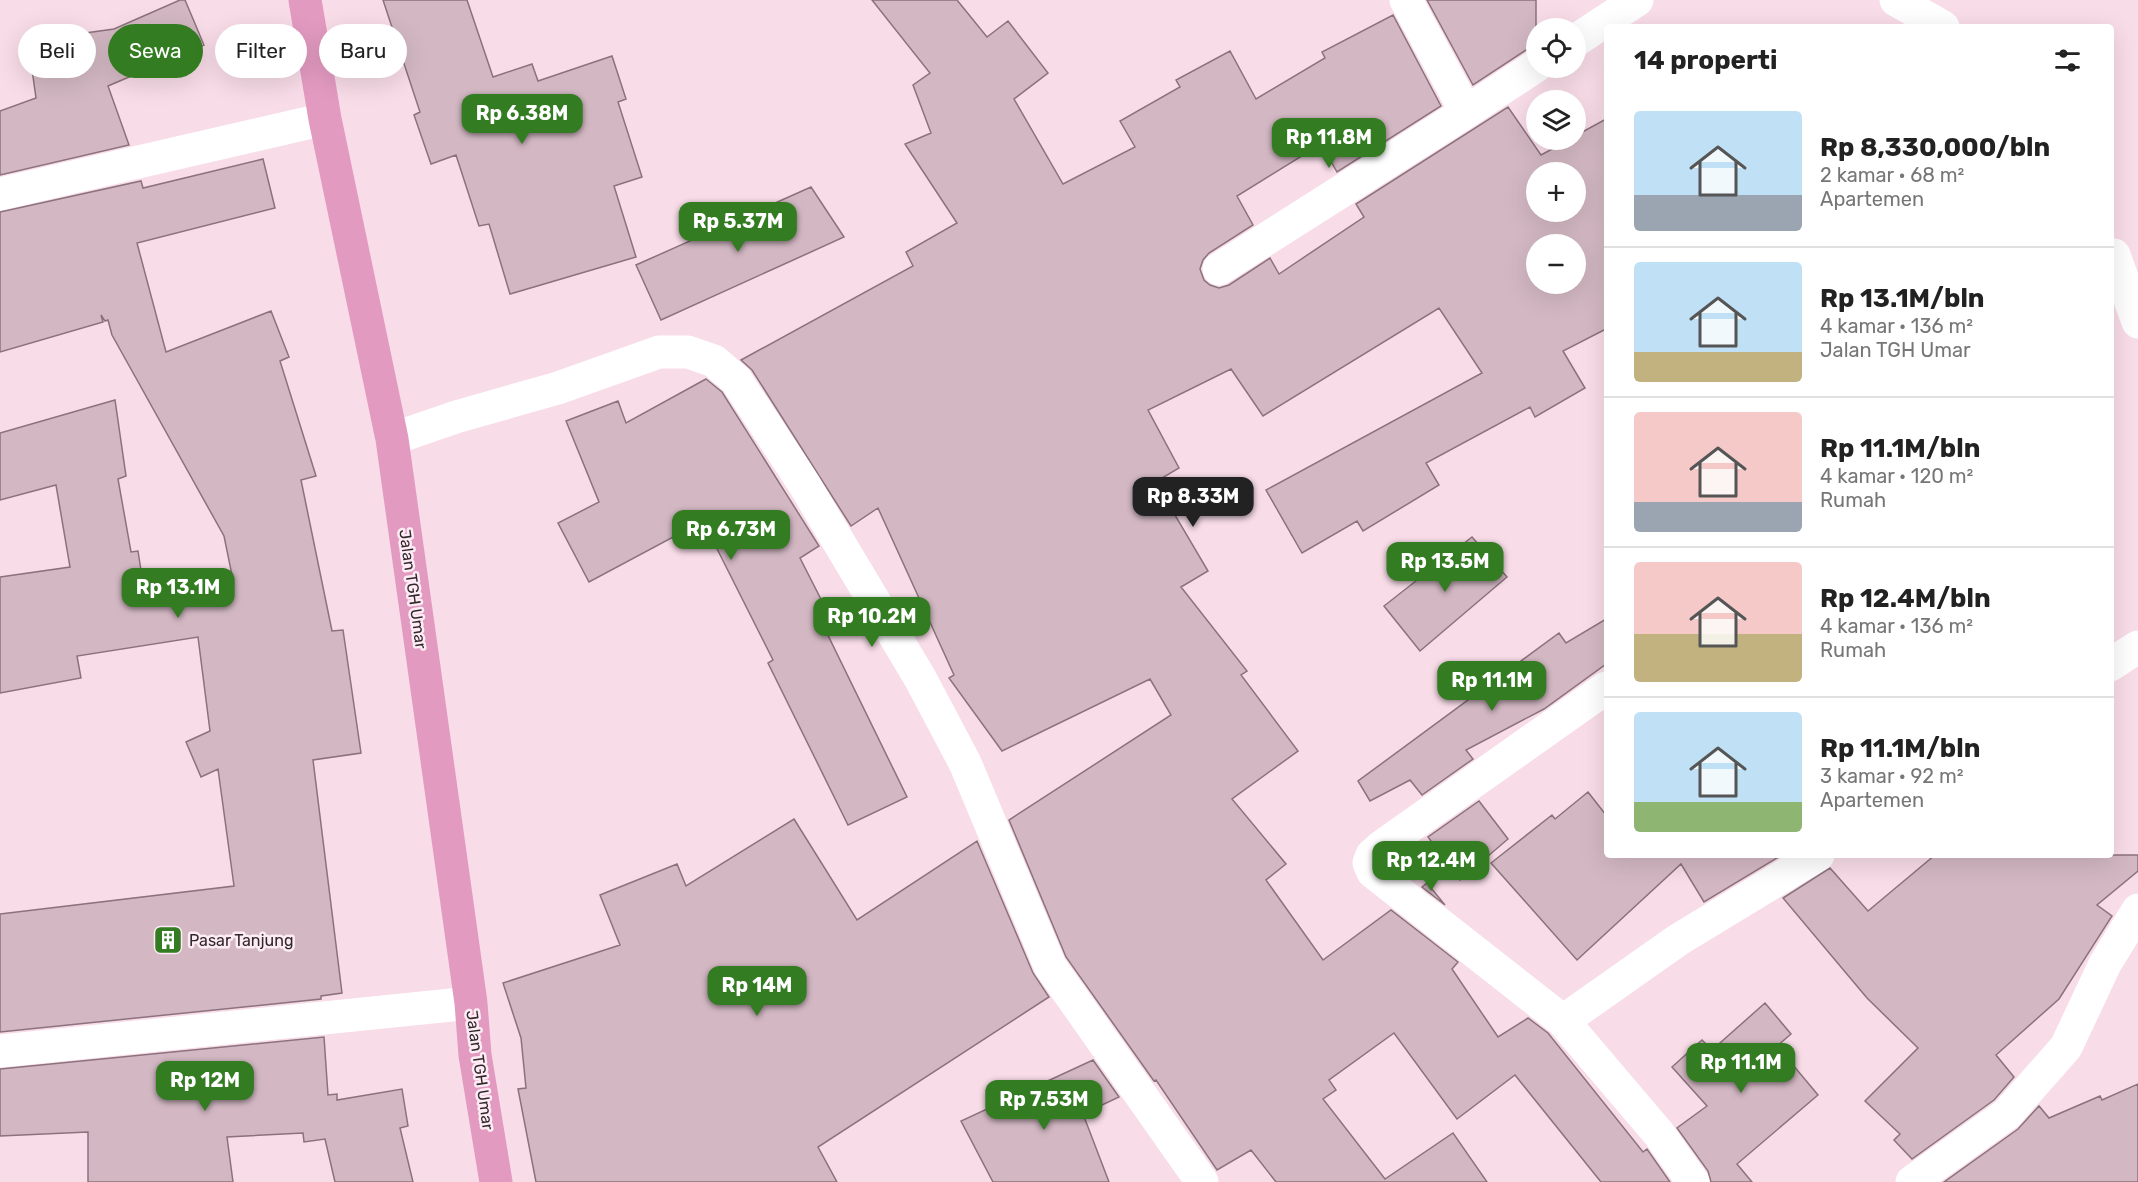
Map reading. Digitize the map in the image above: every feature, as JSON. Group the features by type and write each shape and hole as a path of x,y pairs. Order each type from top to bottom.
{"main road":[{"name":"Jalan TGH Umar","path":"305,0 325,119 392,439 471,1003 475,1055 496,1182"}],"street":[{"path":"1406,0 1466,112"},
{"path":"1586,34 1637,0"},
{"path":"1896,0 1938,24"},
{"path":"1219,269 1526,73"},
{"path":"0,194 325,119"},
{"path":"2114,259 2138,322"},
{"path":"392,439 456,417 558,388 659,352 688,352 714,360 736,380 804,484 920,678 965,763 1050,966 1202,1182"},
{"path":"2114,662 2138,647"},
{"path":"1604,689 1381,847 1372,855 1369,863 1373,872 1563,1021 1659,1134 1693,1182"},
{"path":"1563,1021 1678,940 1813,858"},
{"path":"1912,1182 2007,1114 2066,1047 2105,964 2138,910"},
{"path":"0,1051 471,1003"}],"building":[{"path":"180,0 185,0 195,24 125,24"},
{"path":"383,0 467,0 493,77 532,64 538,81 612,56 626,99 618,102 642,177 614,186 636,257 510,294 489,224 479,226 456,155 431,164 414,115 420,112 407,73 407,24 391,24"},
{"path":"872,0 957,0 987,37 1008,21 1048,73 1014,99 1063,184 1135,147 1120,121 1180,87 1176,80 1230,51 1256,99 1325,58 1322,52 1393,15 1441,106 1337,172 1321,144 1237,196 1253,225 1209,253 1200,269 1204,280 1219,288 1229,285 1270,258 1279,274 1364,217 1356,204 1508,107 1526,133 1526,150 1538,150 1541,155 1550,150 1586,150 1586,130 1604,120 1604,330 1563,351 1585,388 1535,417 1530,407 1426,463 1439,485 1363,531 1357,521 1302,553 1266,490 1482,373 1439,308 1263,416 1231,369 1148,410 1179,468 1162,478 1168,490 1162,493 1208,571 1181,587 1247,671 1241,675 1298,751 1232,799 1286,864 1266,880 1323,960 1391,910 1458,962 1452,969 1498,1037 1528,1018 1548,1033 1643,1152 1647,1149 1670,1182 1601,1182 1515,1075 1457,1119 1394,1033 1329,1080 1336,1090 1323,1099 1385,1179 1453,1133 1487,1182 1276,1182 1251,1150 1217,1170 1156,1080 1154,1081 1066,957 1009,820 1171,715 1150,679 1002,751 949,678 954,675 878,508 851,526 752,370 741,360 913,266 906,252 957,223 905,144 931,133 913,85 930,73"},
{"path":"1427,0 1536,0 1536,18 1526,18 1526,50 1473,85"},
{"path":"108,30 108,78 127,78 108,86 129,145 0,175 0,111 36,98 33,78 96,78 96,32"},
{"path":"263,159 275,208 137,243 166,352 271,311 289,357 280,361 316,476 301,480 332,631 343,630 361,753 313,760 342,993 321,996 321,999 0,1032 0,914 234,886 218,769 201,777 186,742 210,731 198,637 77,656 81,678 0,693 0,577 70,567 56,485 0,500 0,433 115,400 126,476 118,479 131,552 138,551 144,590 233,580 224,536 112,335 108,320 105,321 101,315 103,322 0,352 0,212 141,181 143,188"},
{"path":"811,187 844,237 661,320 636,265"},
{"path":"706,379 722,392 819,546 800,558 831,619 822,623 907,797 848,825 768,663 773,660 703,521 589,582 558,523 599,502 566,421 618,401 626,423"},
{"path":"1472,537 1507,577 1420,651 1384,606"},
{"path":"1604,620 1604,665 1544,709 1466,750 1473,759 1422,795 1410,780 1370,801 1358,781 1559,633 1566,643"},
{"path":"1588,792 1604,812 1604,858 1777,858 1704,902 1681,864 1577,960 1491,863 1552,815 1555,819"},
{"path":"1479,801 1508,839 1460,880 1428,837"},
{"path":"794,819 857,920 977,841 1033,973 1049,997 818,1147 837,1182 536,1182 518,1089 526,1088 521,1038 503,983 620,945 600,895 677,864 686,886"},
{"path":"2114,855 2138,855 2138,871 2097,905 2112,916 2059,999 1996,1055 2014,1077 1994,1100 1912,1159 1894,1140 1900,1134 1865,1101 1918,1048 1867,998 1783,898 1830,868 1868,911 1931,858 2114,858"},
{"path":"1427,883 1445,905 1422,887"},
{"path":"1765,1003 1791,1034 1777,1046 1818,1095 1737,1164 1752,1182 1711,1182 1708,1171 1677,1128 1707,1106 1672,1067 1702,1040 1712,1050"},
{"path":"324,1037 328,1095 337,1094 337,1100 402,1089 408,1126 400,1128 413,1182 335,1182 325,1139 304,1142 303,1133 227,1137 233,1182 88,1182 88,1132 0,1136 0,1069"},
{"path":"1093,1060 1119,1097 1083,1114 1109,1182 993,1182 961,1121"},
{"path":"2138,1084 2138,1182 1944,1182 2018,1129 2039,1106 2049,1118 2100,1096 2102,1100"}],"place":[{"name":"Pasar Tanjung","path":"168,940"}]}
